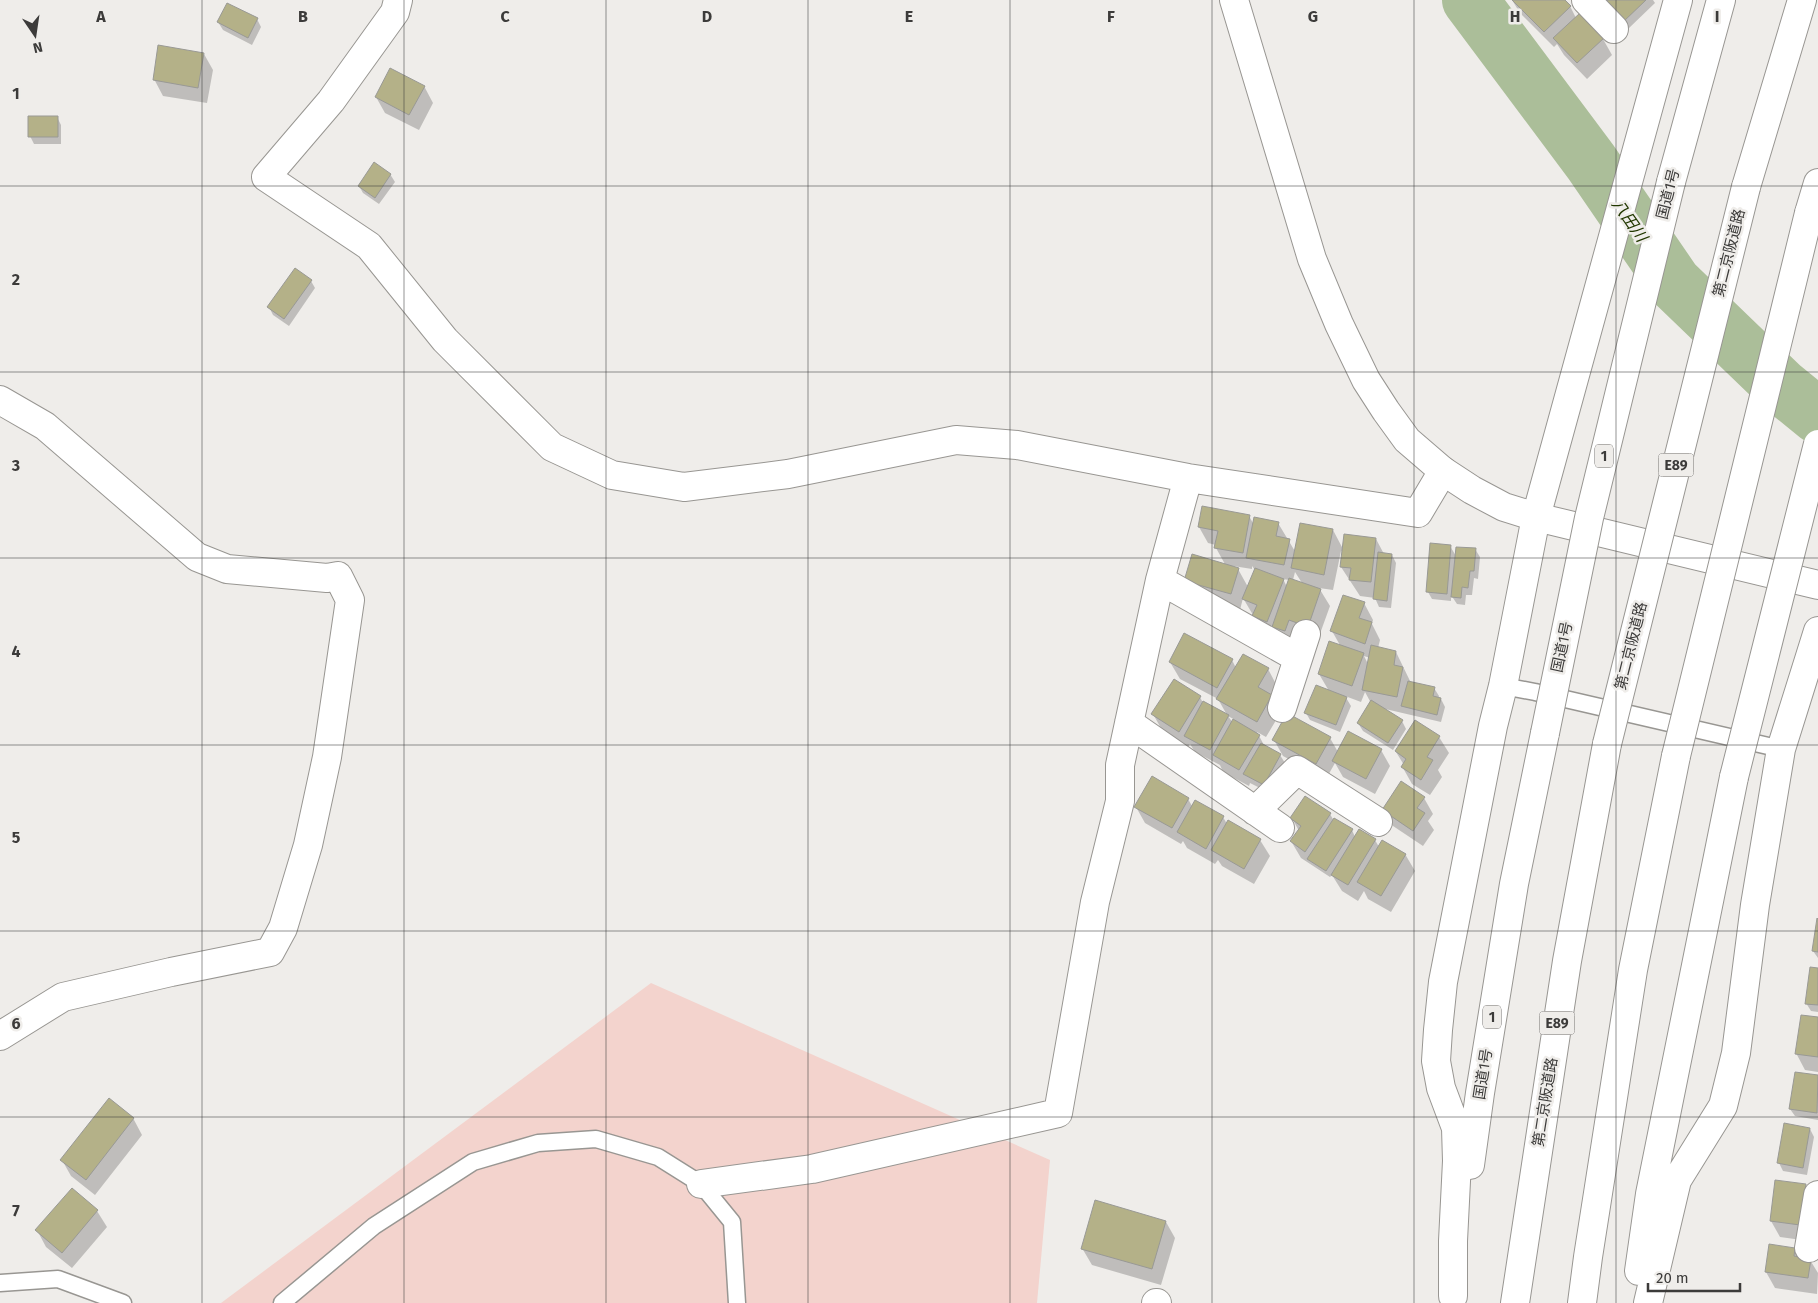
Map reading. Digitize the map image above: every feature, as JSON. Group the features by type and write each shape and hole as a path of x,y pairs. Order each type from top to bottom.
{"main road":[{"path":"398,0 394,12 330,101 266,177 369,246 444,340 552,447 612,475 684,487 788,474 956,440 1017,445 1188,478 1418,514 1443,471"},
{"path":"1234,0 1312,259 1339,324 1366,380 1406,440 1443,471 1472,490 1504,507 1536,517 1818,586"},
{"path":"1586,0 1614,29"},
{"path":"1452,1299 1457,1161 1456,1128 1441,1088 1436,1061 1443,982 1536,517 1678,0"},
{"name":"国道1号","path":"1452,1299 1480,1093 1514,884 1588,518 1671,182 1721,0"},
{"path":"1758,144 1792,0"},
{"name":"第二京阪道路","path":"1515,1303 1567,961 1607,744 1746,187 1802,0"},
{"path":"1582,1303 1633,970 1676,756 1809,213 1818,183"},
{"path":"0,400 44,426 197,557 227,568 327,578 338,576 350,600 327,757 308,845 283,928 270,952 63,997 0,1036"},
{"path":"1635,1303 1650,1194 1734,777 1818,444"},
{"path":"702,1184 812,1170 1058,1113 1095,902 1120,801 1120,765 1160,580 1188,478"},
{"path":"1160,580 1302,646 1282,708"},
{"path":"1648,1303 1677,1180 1723,1106 1736,1053 1755,905 1781,749 1818,631"},
{"path":"1129,723 1280,828"},
{"path":"1256,811 1297,770 1378,822"},
{"path":"1809,1248 1818,1196"}],"lane":[{"path":"1503,686 1781,749"},
{"path":"282,1303 374,1226 472,1162 538,1143 596,1139 658,1157 702,1184 732,1222 737,1303"},
{"path":"0,1283 58,1280 123,1303"}],"shaded area":[{"path":"651,983 1050,1160 1037,1303 221,1303"}],"building":[{"path":"1512,0 1565,0 1571,6 1544,32"},
{"path":"1608,0 1646,0 1623,22 1604,3"},
{"path":"227,3 258,18 248,38 217,22"},
{"path":"1580,13 1604,38 1577,63 1553,38"},
{"path":"158,45 204,53 198,88 153,80"},
{"path":"390,68 425,86 409,115 375,97"},
{"path":"28,116 58,116 58,137 28,137"},
{"path":"374,162 391,174 375,198 358,186"},
{"path":"295,268 312,280 284,319 267,307"},
{"path":"1202,506 1250,515 1243,553 1214,548 1218,531 1198,527"},
{"path":"1254,517 1279,522 1276,536 1290,539 1284,565 1246,558"},
{"path":"1300,523 1333,529 1324,575 1291,568"},
{"path":"1344,534 1376,538 1371,582 1349,580 1351,568 1340,567"},
{"path":"1430,543 1451,545 1447,594 1426,592"},
{"path":"1456,547 1476,548 1474,571 1470,571 1468,588 1462,587 1461,598 1451,597"},
{"path":"1378,552 1392,554 1387,601 1373,599"},
{"path":"1192,554 1239,568 1231,594 1184,581"},
{"path":"1255,568 1284,579 1267,622 1252,616 1257,605 1242,599"},
{"path":"1289,578 1321,589 1308,627 1289,620 1285,631 1272,627"},
{"path":"1343,595 1365,602 1359,618 1372,622 1365,644 1330,631"},
{"path":"1184,633 1233,659 1217,688 1169,662"},
{"path":"1329,641 1364,653 1352,686 1318,674"},
{"path":"1371,645 1396,651 1394,665 1403,667 1397,697 1362,690"},
{"path":"1243,654 1269,668 1258,687 1272,695 1257,722 1216,699"},
{"path":"1174,679 1201,696 1179,732 1151,714"},
{"path":"1408,681 1435,687 1433,696 1441,698 1437,715 1401,706"},
{"path":"1316,685 1347,697 1336,725 1304,713"},
{"path":"1371,700 1403,720 1388,743 1357,723"},
{"path":"1203,701 1229,715 1210,750 1184,736"},
{"path":"1287,713 1331,737 1316,764 1272,740"},
{"path":"1233,719 1260,735 1239,770 1213,755"},
{"path":"1415,720 1440,736 1427,757 1433,760 1421,780 1401,767 1406,759 1395,751"},
{"path":"1348,731 1382,749 1366,779 1332,761"},
{"path":"1261,743 1281,754 1264,785 1243,774"},
{"path":"1152,776 1189,798 1172,828 1134,807"},
{"path":"1401,781 1425,797 1417,808 1425,813 1413,831 1382,810"},
{"path":"1305,796 1331,813 1305,852 1290,841 1301,826 1290,818"},
{"path":"1195,800 1224,816 1206,849 1177,832"},
{"path":"1334,818 1353,829 1326,871 1307,859"},
{"path":"1228,820 1261,839 1244,869 1211,850"},
{"path":"1359,829 1376,839 1348,885 1331,875"},
{"path":"1382,840 1406,854 1381,896 1357,882"},
{"path":"1818,919 1818,952 1812,951"},
{"path":"1810,967 1818,968 1818,1005 1805,1004"},
{"path":"1801,1015 1818,1017 1818,1057 1795,1054"},
{"path":"1795,1072 1818,1075 1817,1113 1789,1109"},
{"path":"109,1098 134,1118 86,1180 60,1160"},
{"path":"1784,1123 1810,1128 1803,1168 1777,1163"},
{"path":"1775,1180 1806,1184 1800,1225 1770,1221"},
{"path":"72,1188 98,1210 62,1253 35,1230"},
{"path":"1095,1200 1166,1221 1152,1269 1081,1249"},
{"path":"1769,1244 1795,1248 1794,1256 1811,1259 1808,1278 1765,1272"}],"waterway":[{"name":"八田川","path":"1470,0 1591,162 1674,283 1781,386 1818,416"}]}
